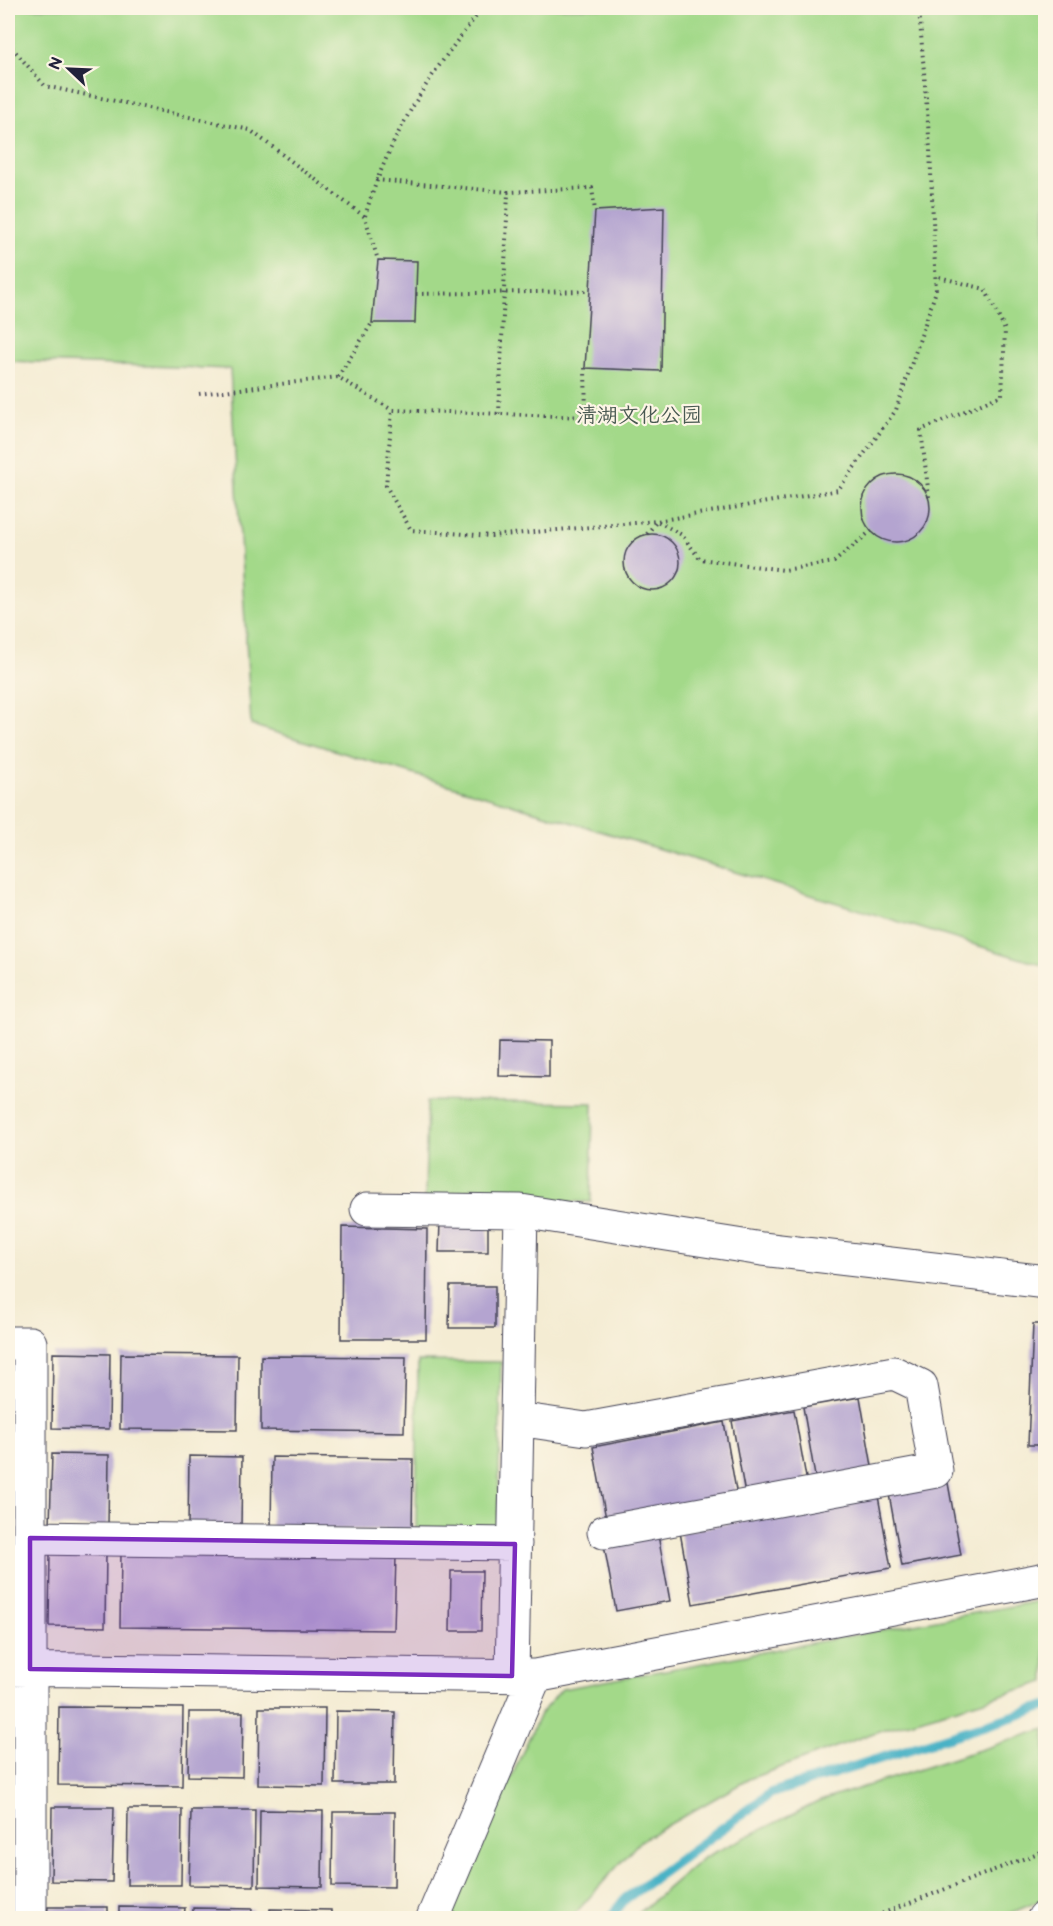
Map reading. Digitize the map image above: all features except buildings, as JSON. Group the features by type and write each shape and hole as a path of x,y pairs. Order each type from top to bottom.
{"street":[{"path":"367,1209 521,1211 762,1249 1046,1282"},
{"path":"433,1918 523,1676 515,1544 521,1211"},
{"path":"8,1343 30,1343 30,1539 19,1669 30,1918"},
{"path":"517,1419 586,1429 894,1373 921,1386 936,1472 604,1532"},
{"path":"30,1539 515,1544"},
{"path":"19,1669 523,1676 1046,1579"}],"path":[{"path":"378,260 365,217 375,180 398,129 434,71 483,8"},
{"path":"392,410 386,486 411,530 491,536 657,521 838,490 896,410 936,291 930,149 920,8"},
{"path":"8,43 45,87 250,130 365,217"},
{"path":"375,180 508,192 592,188 595,211"},
{"path":"499,414 508,192"},
{"path":"929,497 921,430 1002,395 1005,330 985,289 935,276"},
{"path":"416,294 504,295 590,291"},
{"path":"338,377 372,323"},
{"path":"199,394 338,377 392,410 586,417 585,368"},
{"path":"657,521 682,535 700,559 784,570 834,562 872,531"},
{"path":"647,534 657,521"},
{"path":"871,1918 1046,1850"}],"highlighted area":[{"path":"30,1538 515,1544 512,1676 30,1669"}],"green space":[{"name":"清湖文化公园","path":"8,8 1045,8 1045,966 251,725 230,369 8,361"},
{"path":"427,1101 593,1103 591,1202 425,1200"},
{"path":"418,1361 501,1362 498,1529 416,1528"},
{"path":"1045,1600 1045,1682 879,1731 749,1779 640,1841 571,1918 447,1918 540,1714 562,1689"},
{"path":"1045,1729 1045,1899 998,1918 633,1918 703,1858 820,1801"}],"waterway":[{"path":"610,1918 625,1899 771,1793 1046,1706"}]}
